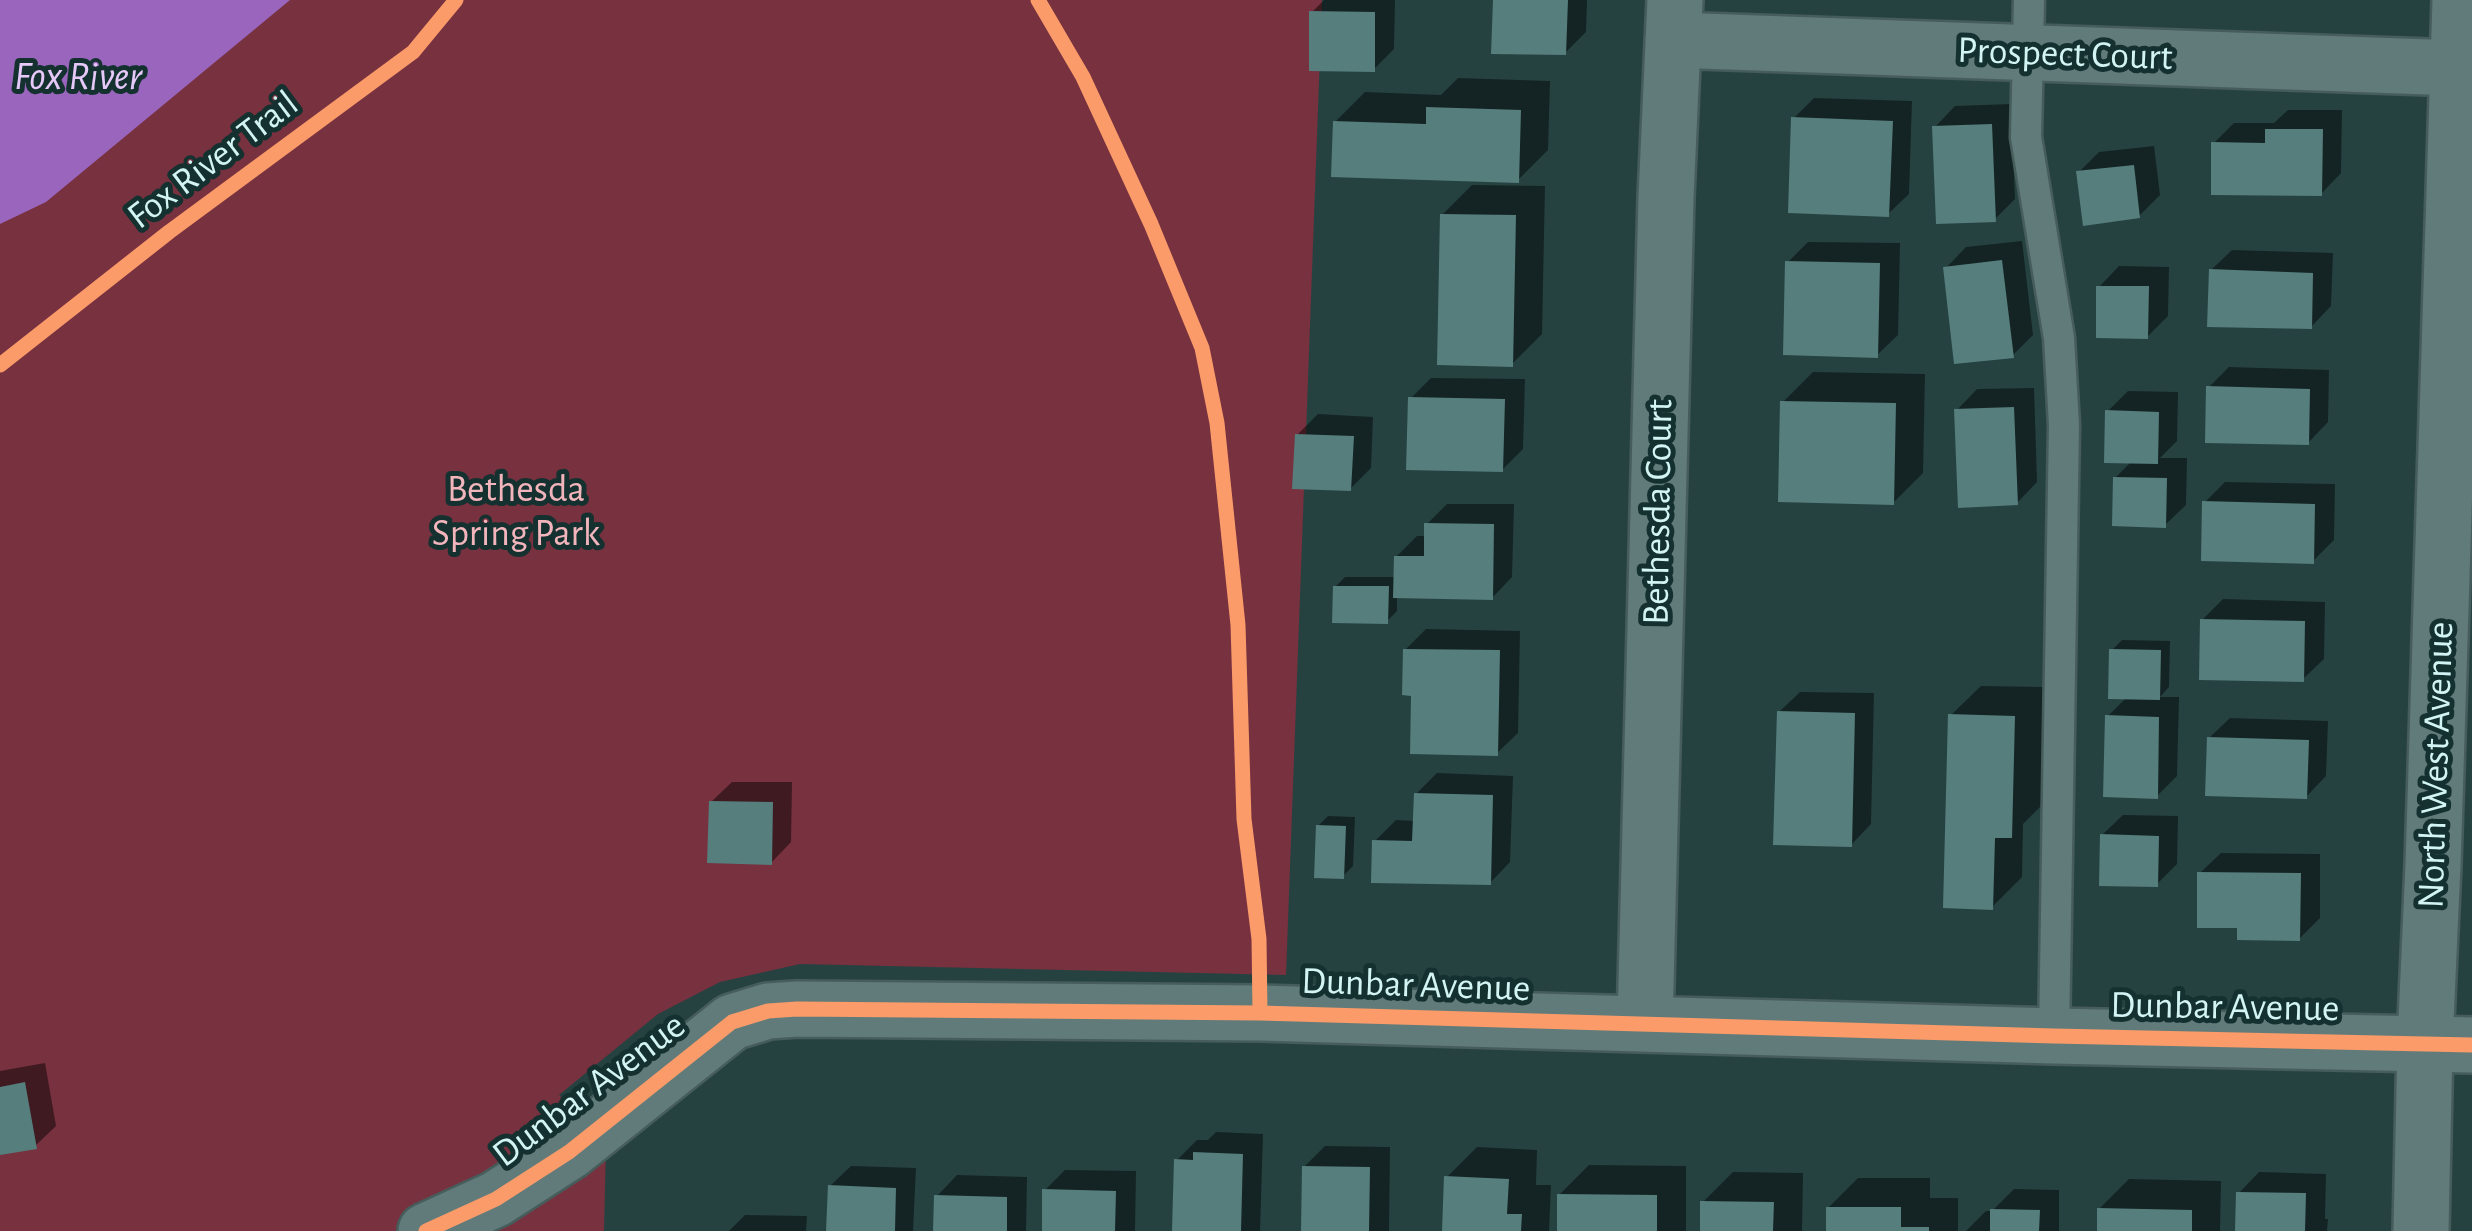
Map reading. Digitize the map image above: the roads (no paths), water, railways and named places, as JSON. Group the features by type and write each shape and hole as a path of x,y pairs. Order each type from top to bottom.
{"street":[{"name":"North West Avenue","path":"2421,1231 2448,1044 2433,865 2459,454 2460,0"},
{"name":"Prospect Court","path":"1674,20 2028,26 2458,68"},
{"name":"Bethesda Court","path":"1646,1024 1666,197 1674,20"},
{"name":"Dunbar Avenue","path":"426,1231 496,1199 569,1152 732,1022 768,1011 797,1008 1260,1014 2448,1044"}],"lane":[{"path":"2028,26 2026,137 2059,338 2064,425 2054,1036"}],"water":[{"name":"Fox River","path":"0,0 290,0 46,202 0,224"}],"park label":[{"name":"Bethesda Spring Park","path":"516,512"}]}
